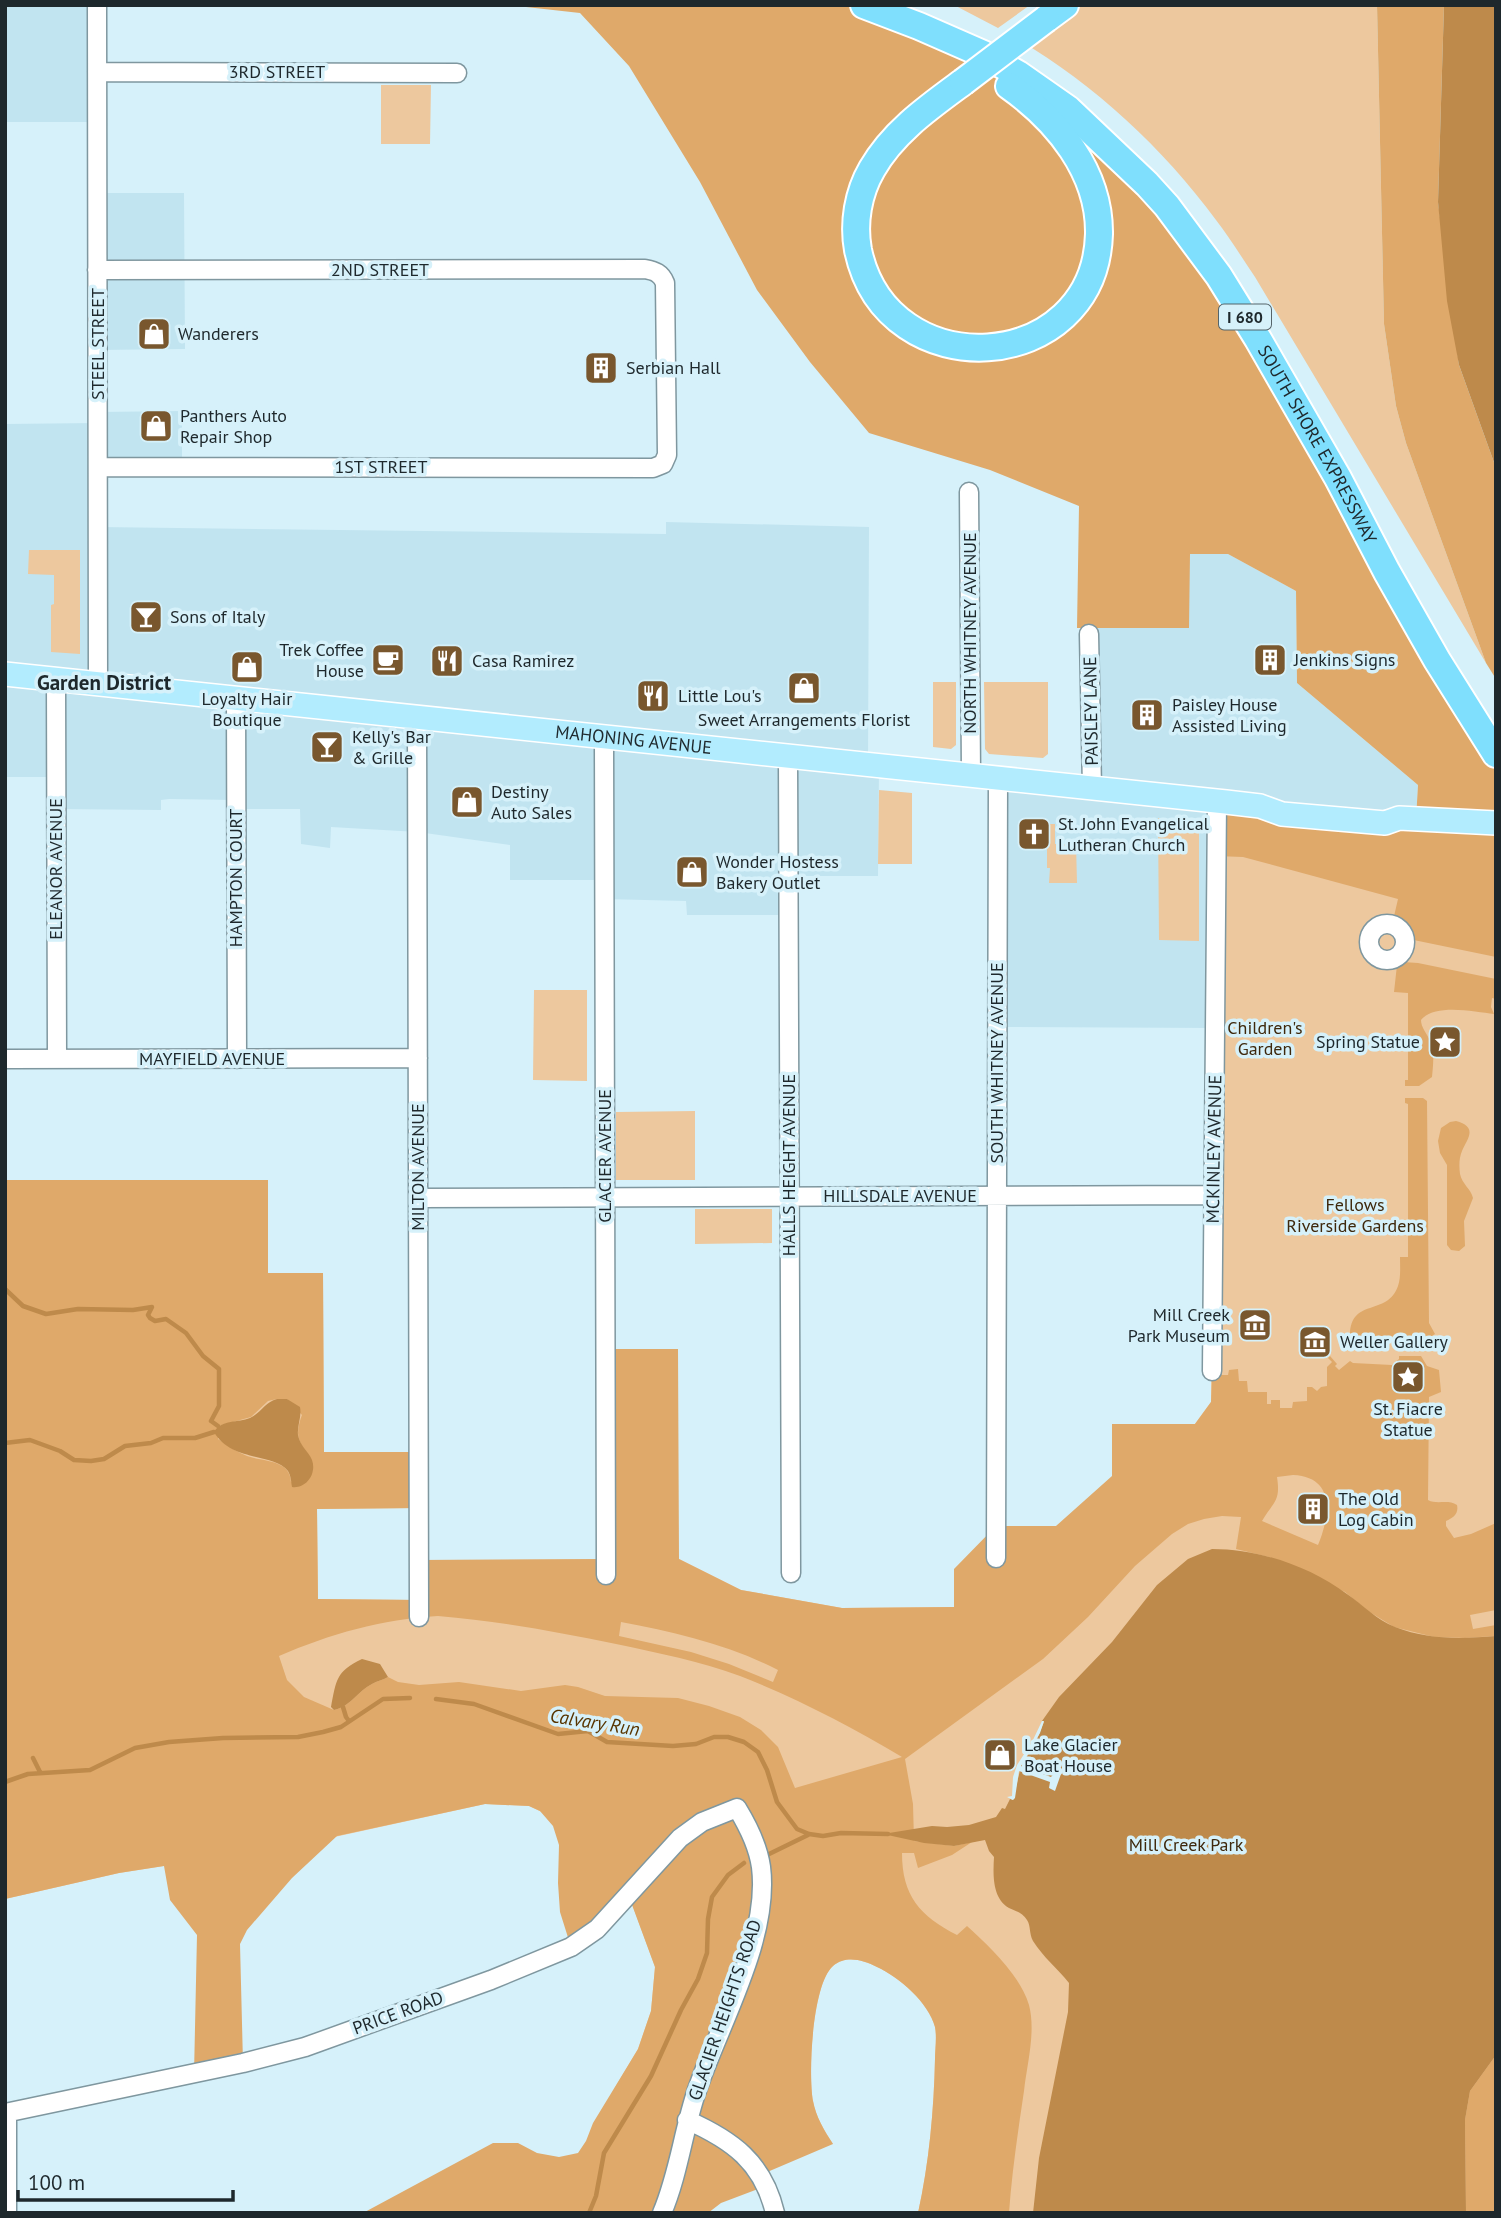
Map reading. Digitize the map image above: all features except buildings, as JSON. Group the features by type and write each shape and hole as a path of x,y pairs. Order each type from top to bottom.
{"highway":[{"name":"SOUTH SHORE EXPRESSWAY","path":"864,5 983,54 1018,74 1068,109 1147,184 1192,238 1258,339 1338,478 1430,649 1496,754"},
{"path":"933,33 1018,92 1050,122 1073,149 1091,183 1098,211 1096,261 1080,297 1065,315 1044,331 1027,339 992,348 973,349 942,344 894,317 878,299 861,263 856,241 859,201 872,169 900,133 924,111 963,82 1055,12"}],"main road":[{"name":"MAHONING AVENUE","path":"5,674 1260,806 1282,814 1385,823 1399,818 1496,823"}],"street":[{"name":"STEEL STREET","path":"97,5 99,683"},
{"name":"3RD STREET","path":"97,72 457,73"},
{"name":"2ND STREET","path":"97,270 645,269 656,272 665,283 667,455 663,464"},
{"name":"1ST STREET","path":"98,467 653,468 663,464"},
{"name":"NORTH WHITNEY AVENUE","path":"970,492 971,775"},
{"name":"PAISLEY LANE","path":"1089,634 1092,789"},
{"name":"ELEANOR AVENUE","path":"56,679 57,1059"},
{"name":"HAMPTON COURT","path":"236,697 237,1059"},
{"name":"MILTON AVENUE","path":"417,718 419,1617"},
{"name":"GLACIER AVENUE","path":"604,738 606,1574"},
{"name":"HALLS HEIGHT AVENUE","path":"788,757 791,1573"},
{"name":"SOUTH WHITNEY AVENUE","path":"996,1558 998,778"},
{"name":"MCKINLEY AVENUE","path":"1212,1371 1217,802"},
{"name":"MAYFIELD AVENUE","path":"5,1059 418,1058"},
{"name":"HILLSDALE AVENUE","path":"418,1198 1213,1195"},
{"name":"PRICE ROAD","path":"6,2113 243,2063 304,2047 491,1980 571,1947 597,1928 680,1838 702,1822 737,1808"},
{"name":"GLACIER HEIGHTS ROAD","path":"662,2213 680,2160 687,2120 701,2077 739,1982 758,1924 761,1867 752,1834 737,1808"},
{"path":"6,2113 7,2213"},
{"path":"687,2120 728,2141 747,2158 766,2186 775,2213"}],"shaded area":[{"path":"5,5 97,5 97,122 5,122"},
{"path":"507,5 864,5 983,54 1167,206 1496,754 1496,957 1404,938 1398,927 1392,925 1398,899 1243,857 1216,856 1217,802 1416,819 1418,785 1297,683 1296,591 1228,554 1190,554 1189,628 1077,628 1079,506 990,470 869,433 810,362 757,290 700,182 629,66 580,13"},
{"path":"1377,5 1444,5 1438,202 1459,365 1496,468 1496,679 1486,663 1406,443 1396,406 1384,324"},
{"path":"1444,5 1496,5 1496,468 1459,365 1447,301 1438,202"},
{"path":"97,193 184,193 185,349 98,350"},
{"path":"182,411 182,467 98,467 99,527 666,534 666,522 869,527 868,764 879,766 878,876 789,876 789,915 687,915 686,901 604,899 604,880 510,880 510,845 418,832 331,827 330,848 301,844 300,809 236,809 235,800 169,799 161,800 161,810 56,809 56,777 5,777 5,424 97,423 98,412"},
{"path":"1189,554 1228,554 1296,591 1297,683 1418,785 1416,819 1215,1028 997,1027 998,778 1092,788 1089,628"},
{"path":"1403,962 1496,979 1496,999 1492,998 1491,1007 1494,1014 1445,1010 1427,1015 1421,1020 1432,1045 1433,1063 1432,1077 1419,1086 1405,1086 1405,1080 1408,1080 1408,993 1394,992 1397,965"},
{"path":"1405,1098 1423,1098 1427,1101 1429,1323 1435,1334 1425,1340 1421,1348 1399,1348 1392,1336 1380,1341 1355,1341 1350,1335 1356,1316 1393,1295 1399,1283 1400,1257 1408,1257 1408,1104 1405,1103"},
{"path":"1456,1121 1467,1126 1470,1133 1460,1156 1459,1168 1461,1178 1473,1198 1464,1221 1465,1246 1459,1251 1451,1250 1447,1245 1447,1165 1440,1153 1438,1141 1441,1128"},
{"path":"5,1180 268,1180 268,1273 323,1273 324,1452 419,1452 419,1508 317,1509 318,1599 419,1600 419,1560 605,1559 605,1349 678,1349 679,1559 741,1590 842,1608 954,1607 954,1569 996,1526 1056,1526 1112,1476 1112,1424 1195,1424 1211,1402 1212,1375 1228,1375 1229,1370 1238,1369 1239,1381 1247,1381 1248,1392 1267,1392 1267,1404 1271,1404 1271,1400 1280,1400 1280,1408 1292,1408 1293,1402 1307,1401 1307,1387 1317,1391 1327,1386 1327,1367 1332,1362 1328,1358 1330,1356 1339,1370 1350,1361 1392,1365 1399,1356 1421,1356 1427,1366 1439,1370 1441,1392 1429,1397 1428,1500 1457,1505 1455,1515 1446,1521 1446,1526 1454,1538 1496,1523 1496,1610 1470,1615 1473,1629 1496,1625 1496,1636 1465,1638 1434,1637 1394,1627 1345,1592 1269,1557 1236,1549 1241,1517 1222,1516 1188,1524 1135,1566 1088,1617 1043,1659 905,1759 913,1804 914,1841 954,1846 972,1842 952,1855 918,1868 914,1853 902,1853 905,1881 910,1893 923,1912 944,1928 957,1935 967,1926 976,1934 1011,1972 1029,2005 1032,2026 1030,2048 1009,2213 918,2213 932,2117 935,2027 920,2000 903,1984 872,1964 849,1960 833,1966 826,1976 820,1991 813,2031 813,2101 818,2118 833,2144 760,2175 766,2186 721,2203 708,2213 363,2213 493,2143 518,2143 537,2153 559,2157 578,2153 638,2049 651,2011 655,1967 628,1894 571,1947 560,1912 559,1845 553,1826 540,1811 529,1806 485,1804 337,1836 292,1878 247,1930 240,1944 243,2063 194,2074 197,1935 170,1900 164,1866 119,1873 5,1899","holes":["287,1399 302,1415 298,1428 299,1439 311,1459 313,1471 291,1482 286,1469 281,1465 247,1456 218,1439 218,1426 251,1417 268,1401","1277,1477 1307,1477 1323,1490 1327,1511 1318,1545 1262,1521 1277,1497","438,1616 527,1627 710,1666 802,1703 902,1757 795,1788 778,1747 761,1730 740,1717 678,1698 605,1696 565,1685 521,1691 459,1682 419,1685 398,1682 388,1677 367,1687 345,1706 334,1710 304,1697 287,1680 279,1656 357,1629","621,1622 661,1630 721,1646 778,1670 773,1682 691,1652 619,1636"]},
{"path":"277,1399 287,1399 300,1407 298,1435 313,1465 312,1475 302,1486 292,1487 288,1471 281,1465 241,1453 221,1442 214,1432 226,1423 250,1418"},
{"path":"1212,1549 1248,1552 1300,1567 1332,1584 1382,1620 1407,1631 1445,1638 1496,1636 1496,2055 1470,2091 1465,2120 1466,2213 1033,2213 1039,2158 1068,2012 1069,1983 1033,1941 1025,1918 1003,1904 999,1898 995,1885 994,1857 985,1840 954,1846 883,1834 932,1826 969,1825 996,1817 1002,1808 1005,1809 1010,1799 1013,1800 1021,1766 1035,1744 1044,1722 1042,1721 1059,1697 1112,1642 1157,1585 1188,1559"},
{"path":"362,1659 380,1664 388,1677 367,1687 345,1706 334,1710 331,1707 339,1678 353,1663"},
{"path":"1496,2055 1496,2213 1466,2213 1465,2120 1470,2091"}],"green space":[{"path":"954,5 1030,5 998,28"},
{"path":"1065,5 1377,5 1384,324 1396,406 1406,443 1486,663 1255,277 1221,227 1174,168 1126,120 1074,77 1019,40"},
{"path":"381,85 431,85 430,144 381,144"},
{"path":"29,550 80,550 80,654 51,652 54,575 28,574"},
{"path":"933,682 956,682 956,745 951,749 933,747"},
{"path":"984,682 1048,682 1048,754 1043,758 989,754 985,749"},
{"path":"879,790 912,793 912,864 878,864"},
{"name":"Mill Creek Park","path":"1217,802 1496,823 1496,2213 918,2213 932,2117 935,2027 920,2000 903,1984 877,1967 855,1960 838,1963 826,1976 820,1991 813,2031 813,2101 818,2118 833,2144 613,2091 638,2049 651,2011 655,1967 628,1893 563,1822 529,1806 485,1804 298,1845 119,1873 5,1899 5,1180 268,1180 268,1273 323,1273 324,1452 419,1452 419,1508 317,1509 318,1599 419,1600 419,1560 679,1559 741,1590 842,1608 954,1607 1175,1451 1211,1402"},
{"path":"1158,818 1193,824 1199,829 1199,941 1159,940"},
{"path":"1047,824 1055,824 1055,844 1076,844 1077,883 1049,883"},
{"path":"534,990 587,990 587,1081 533,1080"},
{"path":"695,1111 695,1180 616,1180 616,1112"},
{"path":"695,1209 772,1209 772,1243 695,1244"}],"pier":[{"path":"1042,1721 1040,1733 1021,1766 1051,1777 1055,1772 1061,1774 1055,1791 1049,1788 1050,1782 1019,1771 1013,1800 1007,1797 1012,1796 1017,1765"}],"waterway":[{"path":"5,1289 23,1306 46,1314 78,1309 133,1310 152,1307 148,1315 150,1318 155,1321 166,1319 186,1333 203,1356 219,1369 219,1406 211,1421 218,1426"},
{"path":"5,1443 30,1440 60,1451 74,1460 91,1461 104,1459 125,1446 151,1443 163,1438 195,1438 214,1432"},
{"name":"Calvary Run","path":"5,1782 28,1774 90,1770 135,1748 169,1742 298,1737 323,1732 341,1727 383,1699 410,1698"},
{"name":"Calvary Run","path":"436,1699 474,1704 558,1734 588,1731 607,1742 673,1746 696,1744 714,1737 728,1737 744,1742 758,1752 777,1802 797,1829 823,1836 841,1833 888,1834"},
{"path":"343,1707 349,1721"},
{"path":"33,1758 40,1772"},
{"path":"765,1856 808,1835"},
{"path":"589,2213 596,2196 604,2153 651,2076 698,1979 707,1953 712,1897 728,1875 744,1863"}],"place":[{"name":"Wanderers","path":"154,334"},
{"name":"Serbian Hall","path":"601,368"},
{"name":"Panthers Auto Repair Shop","path":"156,426"},
{"name":"Sons of Italy","path":"146,617"},
{"name":"Trek Coffee House","path":"388,660"},
{"name":"Jenkins Signs","path":"1270,660"},
{"name":"Casa Ramirez","path":"447,661"},
{"name":"Loyalty Hair Boutique","path":"247,667"},
{"name":"Sweet Arrangements Florist","path":"804,688"},
{"name":"Little Lou's","path":"653,696"},
{"name":"Paisley House Assisted Living","path":"1147,715"},
{"name":"Kelly's Bar & Grille","path":"327,747"},
{"name":"Destiny Auto Sales","path":"467,802"},
{"name":"St. John Evangelical Lutheran Church","path":"1034,834"},
{"name":"Wonder Hostess Bakery Outlet","path":"692,872"},
{"name":"Spring Statue","path":"1445,1042"},
{"name":"Mill Creek Park Museum","path":"1255,1325"},
{"name":"Weller Gallery","path":"1315,1342"},
{"name":"St. Fiacre Statue","path":"1408,1377"},
{"name":"The Old Log Cabin","path":"1313,1509"},
{"name":"Lake Glacier Boat House","path":"1000,1755"}],"district":[{"name":"Garden District","path":"104,683"}],"park label":[{"name":"Children's Garden","path":"1265,1038"},
{"name":"Fellows Riverside Gardens","path":"1355,1215"}]}
